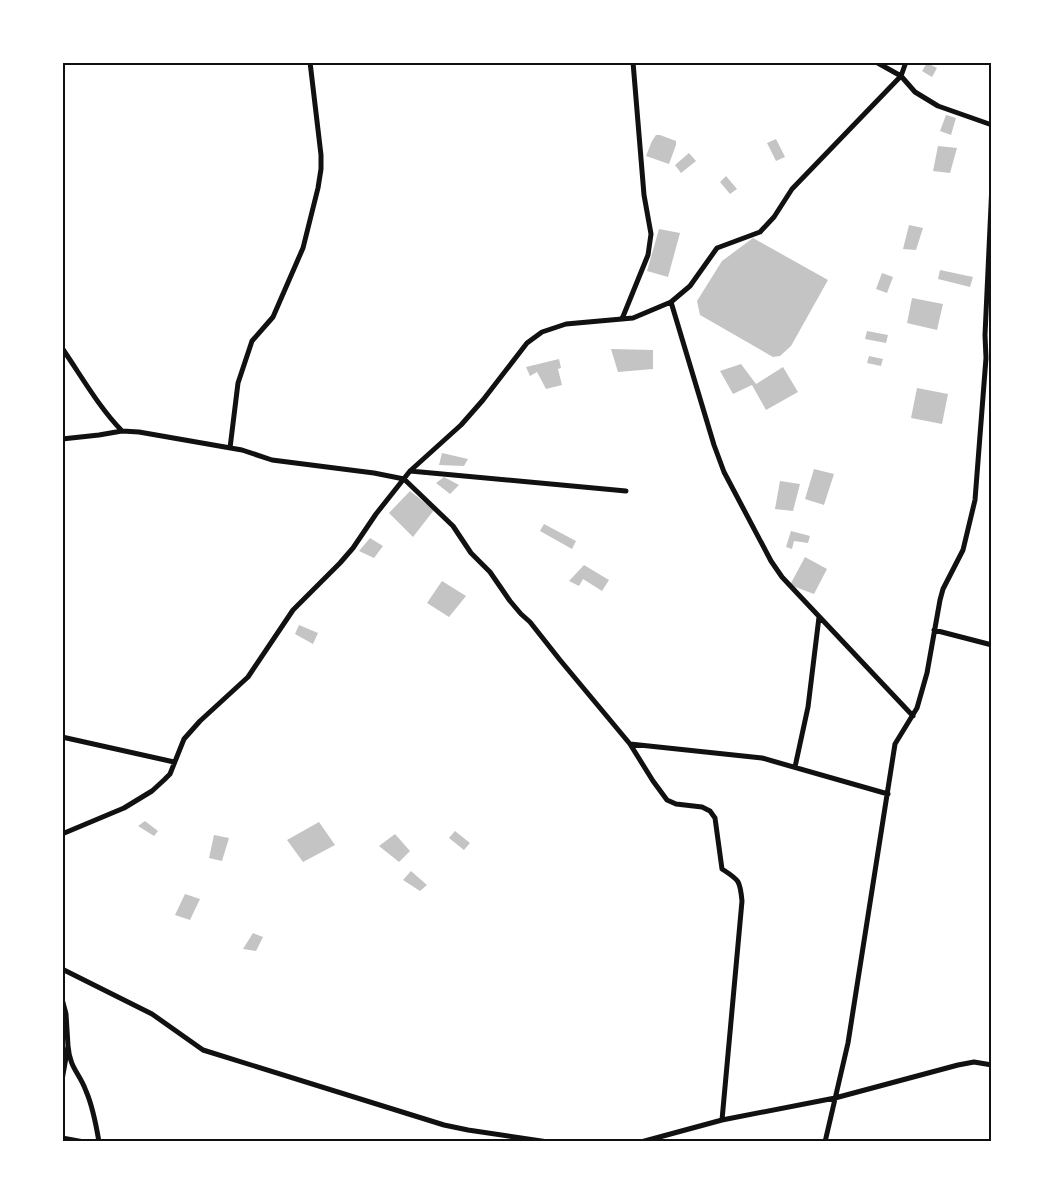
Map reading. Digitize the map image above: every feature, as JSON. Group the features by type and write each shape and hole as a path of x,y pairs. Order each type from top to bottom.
{"street":[{"path":"230,448 238,383 252,341 272,317 280,303 303,248 316,195 321,169 321,154 310,62"},
{"path":"622,319 648,255 651,234 644,195 633,62"},
{"path":"876,62 901,76 915,92 938,106 992,125"},
{"path":"62,834 124,808 152,791 170,774 184,739 200,721 248,676 293,610 346,555 410,470 461,425 527,343 542,332 566,324 633,318 671,302 690,286 718,248 760,232 774,217 792,189 901,76 906,62"},
{"path":"825,1142 848,1043 895,744 913,716 927,673 943,589 963,550 975,500 986,358 985,335 992,184"},
{"path":"671,302 714,445 724,472 771,561 782,577 913,716"},
{"path":"62,348 82,377 87,388 122,431"},
{"path":"62,438 122,431 230,448 272,460 374,473 404,479 453,526 471,553 490,572 510,601 530,622 630,744 652,781 667,800 676,804 702,807 710,811 716,818 722,869 737,878 742,901 722,1120"},
{"path":"410,470 626,491"},
{"path":"795,767 808,707 819,617"},
{"path":"934,630 992,645"},
{"path":"62,737 174,762"},
{"path":"630,744 762,758 888,794"},
{"path":"62,969 152,1014 203,1050 444,1125 548,1142"},
{"path":"62,998 66,1014 69,1057 73,1069 86,1090 99,1142"},
{"path":"62,1080 68,1046"},
{"path":"642,1142 722,1120 835,1098 958,1065 974,1062 992,1066"},
{"path":"62,1138 84,1142"}],"building":[{"path":"927,63 937,68 932,77 922,71"},
{"path":"946,115 956,118 951,135 940,131"},
{"path":"656,135 676,141 669,164 646,156"},
{"path":"776,139 785,157 776,161 767,143"},
{"path":"938,146 957,148 950,173 933,171"},
{"path":"689,153 696,161 681,173 675,165"},
{"path":"726,176 737,189 730,194 720,182"},
{"path":"909,225 923,228 916,250 903,249"},
{"path":"659,229 680,233 668,277 647,271"},
{"path":"753,238 828,280 791,346 780,356 773,357 700,315 697,301 722,261"},
{"path":"940,270 973,277 970,287 938,279"},
{"path":"882,273 893,277 887,293 876,289"},
{"path":"912,298 943,304 937,330 907,323"},
{"path":"867,331 888,335 886,343 865,339"},
{"path":"611,349 653,350 653,369 618,372"},
{"path":"869,356 883,359 881,366 867,363"},
{"path":"559,359 561,368 558,369 562,385 546,389 537,372 530,376 526,367"},
{"path":"741,364 756,384 783,367 798,392 766,410 752,385 733,394 720,371"},
{"path":"917,388 948,394 942,424 911,418"},
{"path":"442,453 468,459 464,466 439,465"},
{"path":"814,469 834,474 824,505 805,499"},
{"path":"444,477 459,485 450,494 436,483"},
{"path":"780,481 800,484 793,511 775,509"},
{"path":"410,491 434,510 413,537 389,513"},
{"path":"544,524 576,541 572,549 540,531"},
{"path":"791,531 810,536 808,543 794,541 792,549 786,547"},
{"path":"370,538 383,546 374,558 359,551"},
{"path":"805,557 827,569 814,594 790,585"},
{"path":"584,565 609,580 602,591 583,579 579,586 569,581"},
{"path":"442,581 466,596 449,617 427,603"},
{"path":"299,625 318,633 313,644 295,634"},
{"path":"145,821 158,831 154,836 138,826"},
{"path":"319,822 335,845 303,862 287,840"},
{"path":"455,831 470,843 464,850 449,838"},
{"path":"395,834 410,851 399,862 379,846"},
{"path":"214,835 229,838 222,861 209,858"},
{"path":"411,871 427,885 420,891 403,880"},
{"path":"185,894 200,899 190,920 175,915"},
{"path":"253,933 263,937 256,951 243,949"}]}
